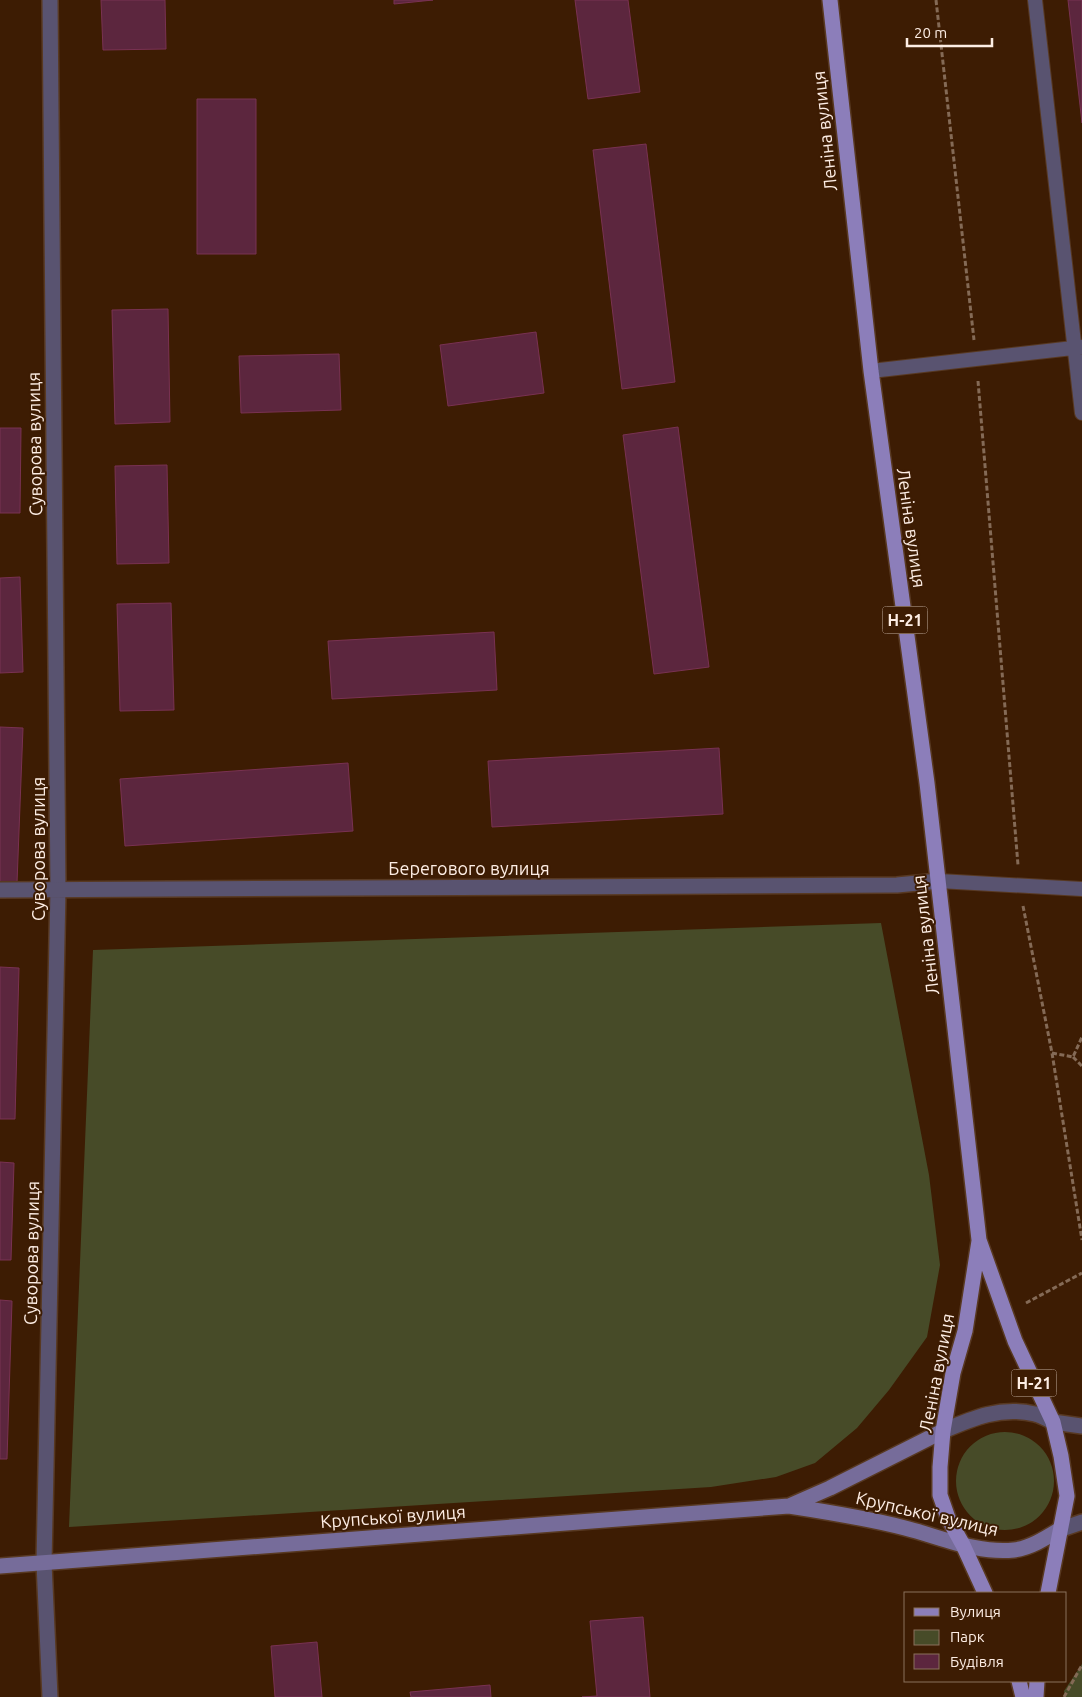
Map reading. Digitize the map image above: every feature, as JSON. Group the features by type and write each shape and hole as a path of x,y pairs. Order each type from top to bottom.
{"main road":[{"name":"Леніна вулиця","path":"830,0 871,371 927,783 979,1240 1015,1341 1053,1422 1061,1456 1067,1496 1048,1592"},
{"name":"Леніна вулиця","path":"979,1240 966,1331 953,1373 943,1431 940,1495 948,1518 985,1592"},
{"name":"Крупської вулиця","path":"789,1506 830,1488 943,1431"},
{"name":"Крупської вулиця","path":"0,1566 789,1506 862,1517 934,1535 963,1545 989,1550 1015,1550 1040,1541 1059,1530"},
{"path":"1018,1682 1023,1697"},
{"path":"1036,1697 1037,1682"}],"street":[{"name":"Суворова вулиця","path":"50,0 58,890 44,1563 50,1697"},
{"name":"Берегового вулиця","path":"0,890 897,885 938,880"},
{"name":"Крупської вулиця","path":"943,1431 993,1412 1035,1414 1053,1422 1082,1426"},
{"name":"Крупської вулиця","path":"1059,1530 1082,1522"}],"lane":[{"path":"1035,0 1078,348 1082,413"},
{"path":"871,371 1078,348"},
{"path":"938,880 1082,889"}],"path":[{"path":"936,0 976,360 1019,885 1052,1053 1082,1240"},
{"path":"1073,1057 1082,1037"},
{"path":"1052,1053 1073,1057 1082,1066"},
{"path":"1064,1697 1082,1665"}],"green space":[{"path":"881,923 929,1175 940,1265 927,1337 889,1390 857,1428 815,1463 776,1477 711,1487 69,1527 93,950"},
{"path":"1005,1432 1024,1436 1039,1447 1050,1462 1054,1481 1050,1500 1039,1515 1024,1526 1005,1530 986,1526 971,1515 960,1500 956,1481 960,1462 971,1447 986,1436"},
{"path":"1082,1664 1082,1697 1065,1697 1064,1691"}],"building":[{"path":"101,0 165,0 166,49 103,50"},
{"path":"394,0 433,0 394,4"},
{"path":"575,0 628,0 640,92 588,99"},
{"path":"1068,0 1082,0 1082,123"},
{"path":"197,99 256,99 256,254 197,254"},
{"path":"646,144 675,382 622,389 593,150"},
{"path":"168,309 170,422 115,424 112,310"},
{"path":"536,332 544,393 448,406 440,345"},
{"path":"339,354 341,410 241,413 239,356"},
{"path":"678,427 709,667 654,674 623,435"},
{"path":"0,428 21,428 20,513 0,513"},
{"path":"167,465 169,563 117,564 115,466"},
{"path":"20,577 23,672 0,673 0,578"},
{"path":"171,603 174,710 120,711 117,604"},
{"path":"494,632 497,690 332,699 328,641"},
{"path":"0,727 23,728 17,883 0,883"},
{"path":"719,748 723,814 492,827 488,761"},
{"path":"348,763 353,831 125,846 120,779"},
{"path":"0,967 19,968 15,1119 0,1119"},
{"path":"0,1162 14,1163 11,1260 0,1260"},
{"path":"0,1300 12,1301 7,1459 0,1459"},
{"path":"643,1617 650,1697 582,1697 597,1696 590,1621"},
{"path":"317,1642 322,1697 275,1697 271,1646"},
{"path":"490,1685 491,1697 411,1697 410,1692"}]}
